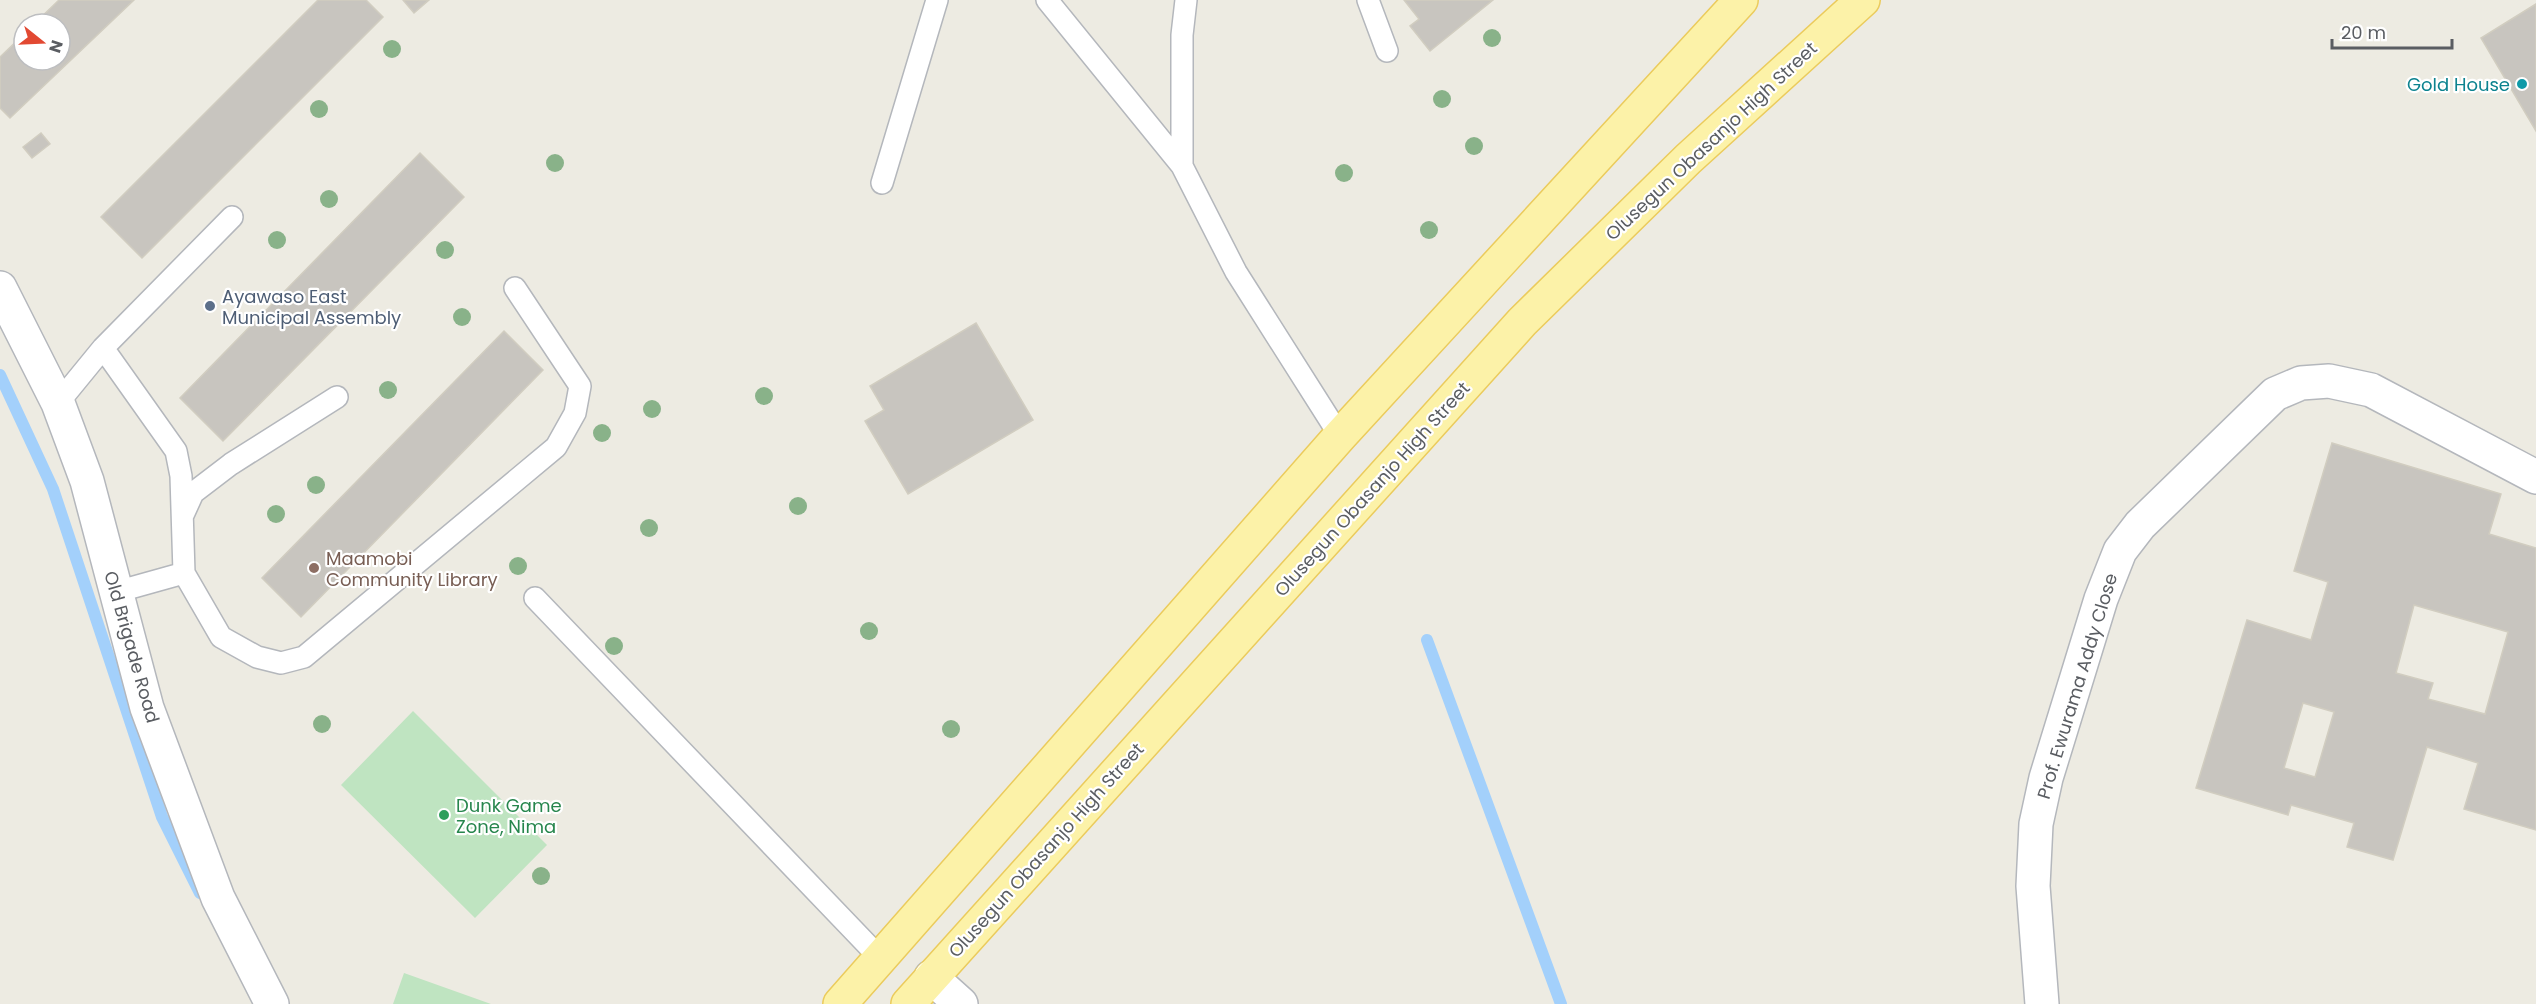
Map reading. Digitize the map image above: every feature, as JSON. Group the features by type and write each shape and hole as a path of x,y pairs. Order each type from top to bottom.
{"main road":[{"path":"840,1004 1340,436 1741,0"},
{"name":"Olusegun Obasanjo High Street","path":"908,1004 1522,322 1688,159 1863,0"}],"street":[{"name":"Old Brigade Road","path":"0,288 58,402 87,481 147,708 218,898 272,1004"},
{"name":"Prof. Ewurama Addy Close","path":"2042,1004 2033,886 2036,824 2046,778 2101,599 2120,551 2140,525 2275,394 2301,383 2329,381 2372,390 2536,477"},
{"path":"931,977 962,1004"}],"lane":[{"path":"882,183 937,0"},
{"path":"1047,0 1182,166 1236,272 1340,436"},
{"path":"1182,166 1182,35 1186,0"},
{"path":"1368,0 1386,51"},
{"path":"58,402 103,348 232,217"},
{"path":"103,348 176,451 181,476 184,573 221,638 257,657 281,663 304,657 556,447 574,413 580,386 515,288"},
{"path":"182,516 193,493 231,464 337,397"},
{"path":"116,592 184,573"},
{"path":"535,598 881,959"}],"green space":[{"name":"Dunk Game Zone, Nima","path":"413,711 547,845 475,918 341,785"},
{"path":"404,973 491,1004 393,1004"}],"building":[{"path":"59,0 134,0 72,59 72,12 46,12"},
{"path":"318,0 366,0 383,17 142,258 101,217"},
{"path":"403,0 429,0 414,13"},
{"path":"1404,0 1493,0 1430,51 1410,26 1419,19"},
{"name":"Gold House","path":"2536,4 2536,131 2481,38"},
{"path":"12,46 12,72 58,72 10,118 0,108 0,57"},
{"path":"41,133 50,144 32,158 23,147"},
{"path":"420,153 464,197 223,441 180,398"},
{"path":"976,323 1033,420 908,494 865,421 884,410 870,386"},
{"path":"504,331 543,370 301,617 262,578"},
{"path":"2332,443 2501,494 2489,534 2536,548 2536,830 2464,809 2478,763 2427,747 2393,860 2347,847 2354,823 2291,805 2288,815 2196,788 2247,620 2311,640 2328,582 2294,571","holes":["2414,605 2508,632 2485,714 2428,699 2433,683 2396,673","2303,703 2334,712 2315,777 2284,768"]}],"waterway":[{"path":"0,375 53,489 162,817 200,893"},
{"path":"1427,640 1561,1004"}],"place":[{"name":"Gold House","path":"2522,84"},
{"name":"Ayawaso East Municipal Assembly","path":"210,306"},
{"name":"Maamobi Community Library","path":"314,568"},
{"name":"Dunk Game Zone, Nima","path":"444,815"}]}
